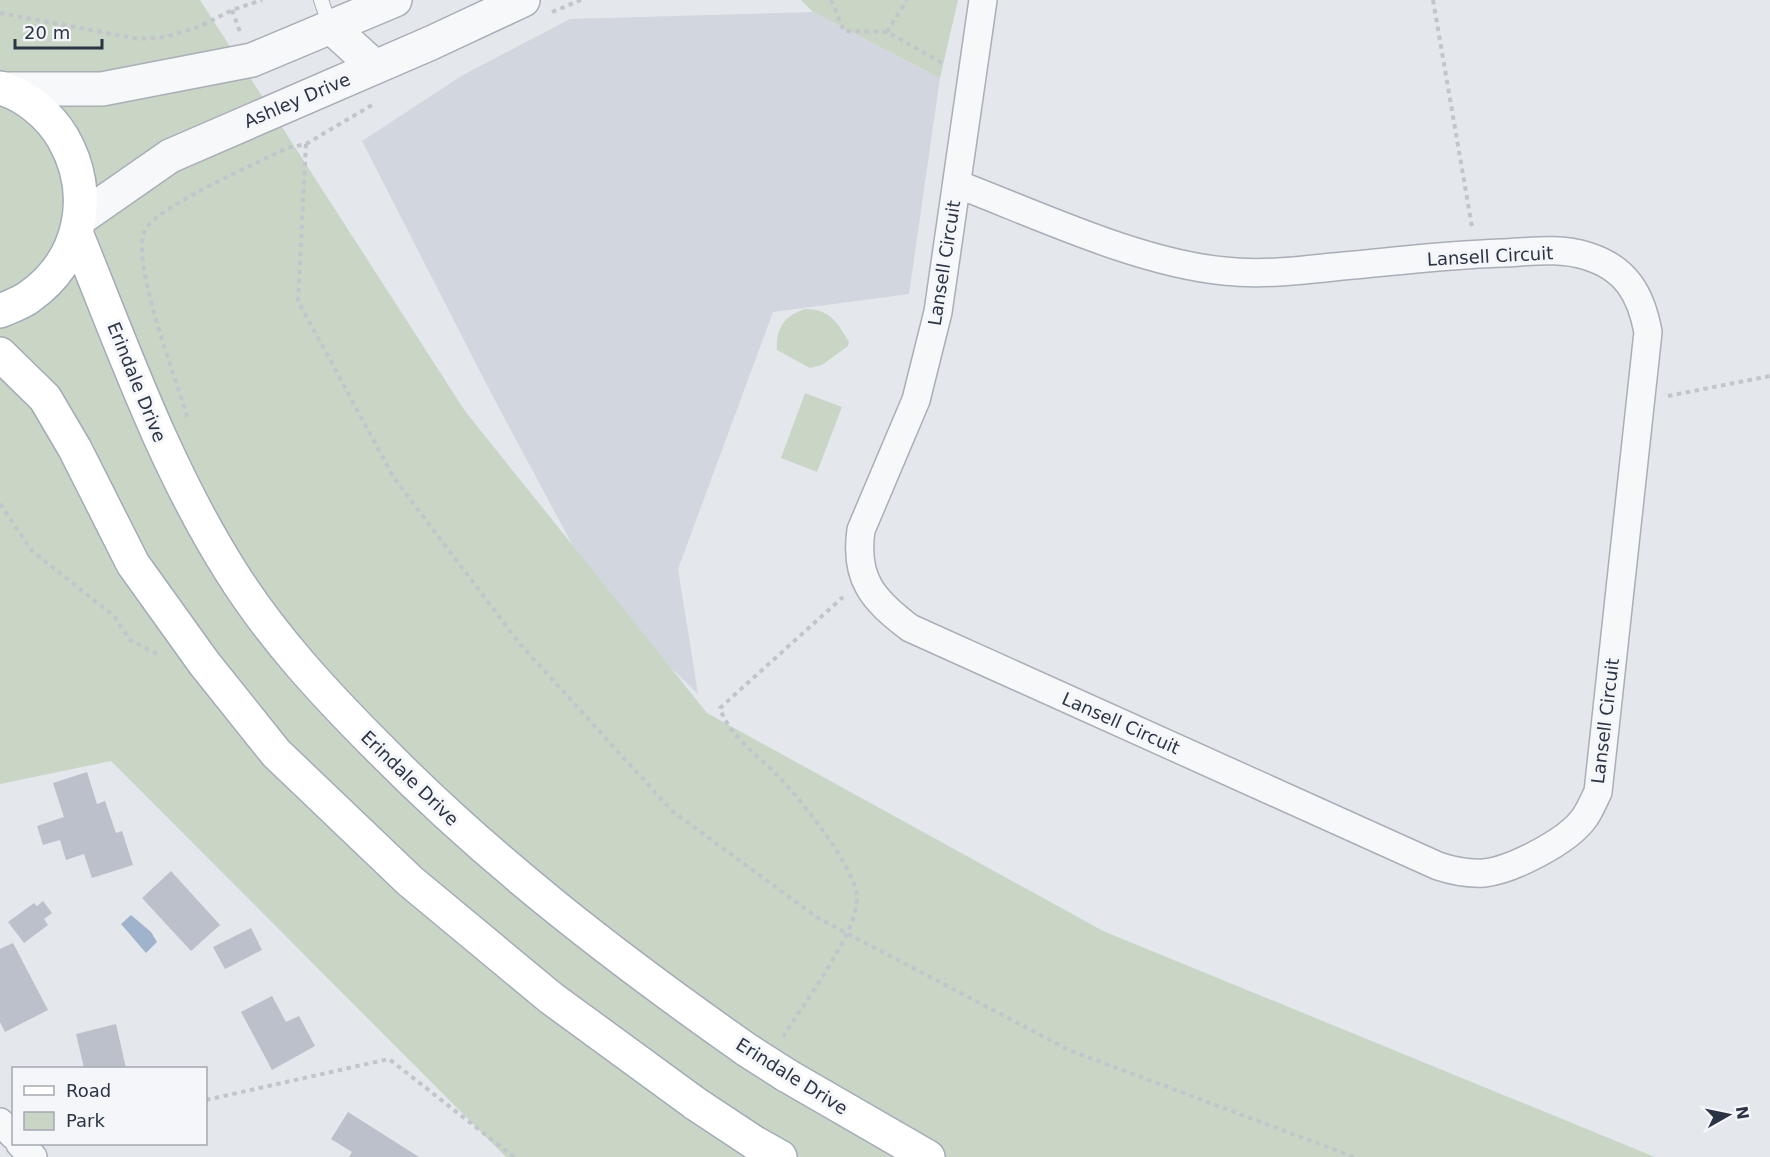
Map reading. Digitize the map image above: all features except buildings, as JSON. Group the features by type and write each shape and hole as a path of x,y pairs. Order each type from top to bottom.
{"main road":[{"path":"0,311 28,298 52,277 79,226 81,186 73,155 57,127 33,104 2,88"},
{"name":"Erindale Drive","path":"79,226 166,453 197,514 265,623 330,699 424,794 500,863 578,927 747,1050 928,1157"},
{"path":"0,354 45,398 75,449 133,564 204,663 276,753 410,881 551,998 696,1104 768,1150"}],"street":[{"path":"2,88 102,90 252,60 325,13 395,0"},
{"name":"Ashley Drive","path":"79,226 170,156 524,0"},
{"name":"Lansell Circuit","path":"957,184 1134,251 1206,269 1284,272 1477,254 1554,250 1587,256 1616,270 1636,292 1643,304 1648,332 1598,792 1585,818 1564,839 1510,866 1486,873 1461,873 1438,866 910,628 881,607 864,579 859,546 861,530 916,400 938,312 983,0"},
{"path":"325,13 375,67"},
{"path":"0,1122 12,1134"},
{"path":"22,1145 33,1157"}],"path":[{"path":"0,13 139,39 165,37 201,26 232,10 262,0"},
{"path":"831,0 844,31 887,32 953,69 970,99"},
{"path":"887,32 908,0"},
{"path":"1433,0 1477,254"},
{"path":"166,453 183,438 189,425 145,280 141,252 146,228 165,211 287,148 306,144 298,301 394,478 520,644 672,811 818,918 1069,1050 1354,1157"},
{"path":"1641,401 1770,376"},
{"path":"0,504 32,551 114,616 130,640 169,661"},
{"path":"847,934 857,897 842,855 781,780 724,722 720,708 864,579"},
{"path":"207,1100 389,1059 514,1157"}],"shaded area":[{"path":"813,12 940,78 909,294 773,312 678,569 698,694 635,633 581,561 490,391 362,141 463,75 570,19"}],"green space":[{"path":"0,0 200,0 465,411 707,713 1103,931 1655,1157 506,1157 111,761 0,784"},
{"path":"801,0 958,0 940,78 813,12"},
{"path":"805,309 827,314 841,328 849,342 848,346 822,365 810,368 777,350 778,335 783,324 792,315"},
{"path":"805,393 842,407 817,472 781,458"}],"water":[{"path":"131,915 151,932 157,942 146,953 121,924"}]}
